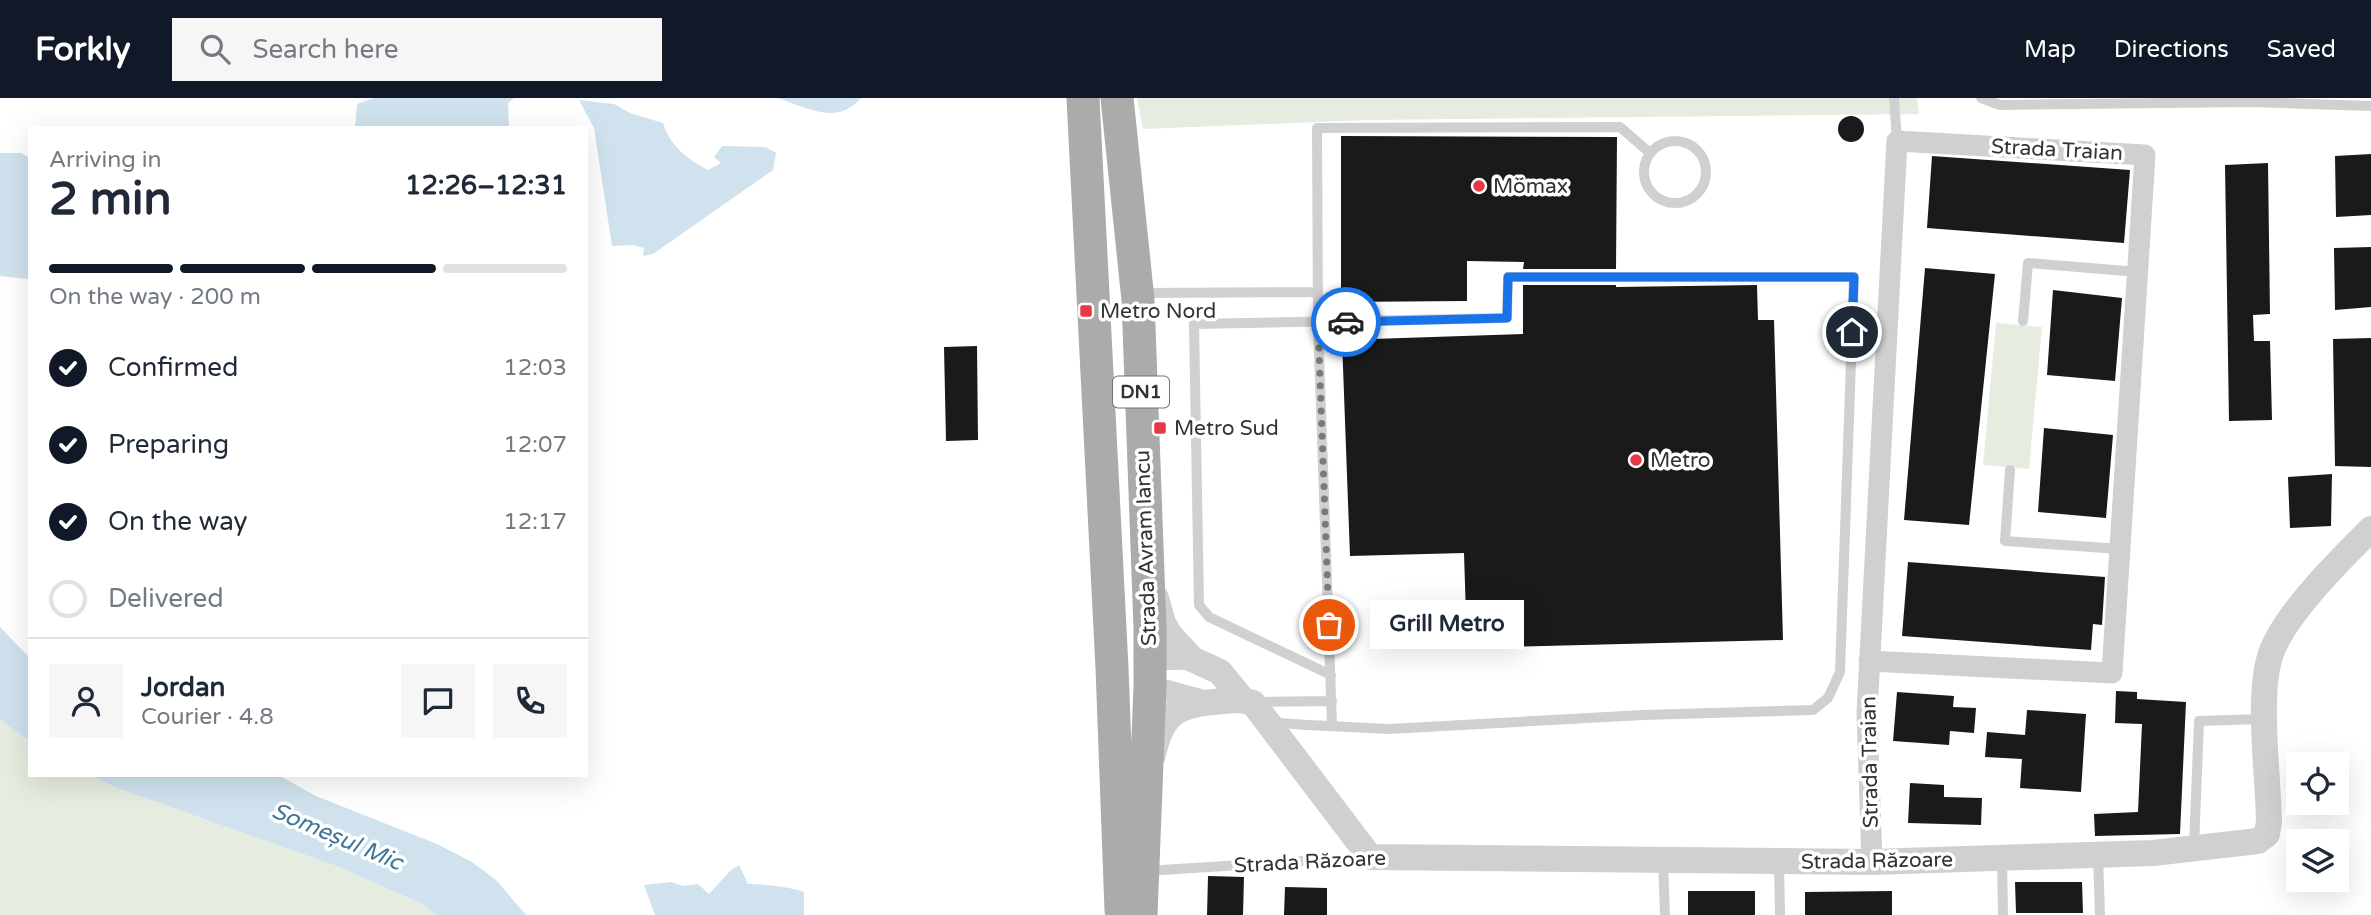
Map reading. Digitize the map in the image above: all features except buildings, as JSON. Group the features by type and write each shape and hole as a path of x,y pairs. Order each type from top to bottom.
{"main road":[{"name":"Strada Avram Iancu","path":"1083,98 1112,660 1121,915"},
{"name":"Strada Avram Iancu","path":"1117,98 1137,293 1147,564 1150,673 1141,915"}],"street":[{"name":"Strada Traian","path":"1869,662 2112,673 2145,155 1896,141 1869,662 1867,713 1872,862"},
{"name":"Strada Răzoare","path":"1370,857 1872,862 2153,853 2258,841 2267,834 2269,821 2264,682 2270,657 2280,635 2345,556 2371,529"},
{"path":"1147,564 1163,623 1192,659 1220,672 1247,701 1370,857"},
{"path":"1150,673 1192,659"},
{"path":"1150,673 1212,702"},
{"path":"1145,791 1155,745 1173,711 1192,703 1247,701"}],"lane":[{"path":"1894,98 1896,141"},
{"path":"1981,98 2000,105 2250,100 2371,106"},
{"path":"1332,726 1318,323 1317,128 1620,127 1650,153"},
{"path":"1668,142 1689,144 1704,159 1707,169 1701,190 1685,202 1675,204 1657,198 1645,182 1645,162 1650,153 1668,142"},
{"path":"2023,321 2028,263 2138,272"},
{"path":"1247,701 1279,723 1389,729 1643,715 1773,714 1813,710 1828,698 1840,672 1854,277 1508,277 1507,318 1194,324 1199,605 1209,617 1331,675"},
{"path":"1137,293 1318,292"},
{"path":"2010,470 2004,541 2120,549"},
{"path":"1247,701 1332,701"},
{"path":"2194,847 2199,721 2266,719"},
{"path":"2098,855 2100,915"},
{"name":"Strada Răzoare","path":"1142,871 1370,857"},
{"path":"2002,858 2003,915"},
{"path":"1663,861 1665,915"},
{"path":"1779,862 1780,915"}],"shaded area":[{"path":"1137,98 1917,98 1919,114 1367,120 1143,129"},
{"path":"1996,323 2042,327 2029,469 1983,465"},
{"path":"0,720 28,740 28,777 94,777 114,787 339,867 422,904 437,915 0,915"}],"water":[{"path":"374,98 514,98 508,103 509,126 355,126 357,104"},
{"path":"778,98 861,98 852,106 832,113 811,110"},
{"path":"579,100 614,104 630,113 663,123 670,139 680,151 708,170 721,163 714,157 722,146 766,147 776,153 773,170 653,254 643,256 644,248 633,245 612,246 594,128"},
{"path":"0,153 21,153 28,157 28,279 0,276"},
{"path":"0,627 28,656 28,740 0,720"},
{"name":"Someșul Mic","path":"94,777 282,777 316,796 437,844 472,862 496,880 526,915 437,915 422,904 339,867 114,787"},
{"path":"739,865 748,884 785,887 804,892 804,915 655,915 644,885 671,882 683,886 698,884 709,894"}],"way so far":[{"path":"1329,625 1318,323 1346,322"}],"place":[{"name":"Mömax","path":"1479,186"},
{"name":"Metro Nord","path":"1086,311"},
{"name":"Metro Sud","path":"1160,428"},
{"name":"Metro","path":"1636,460"},
{"name":"Grill Metro","path":"1329,625"}],"route":[{"path":"1346,322 1507,318 1508,277 1854,277 1852,332"}]}
